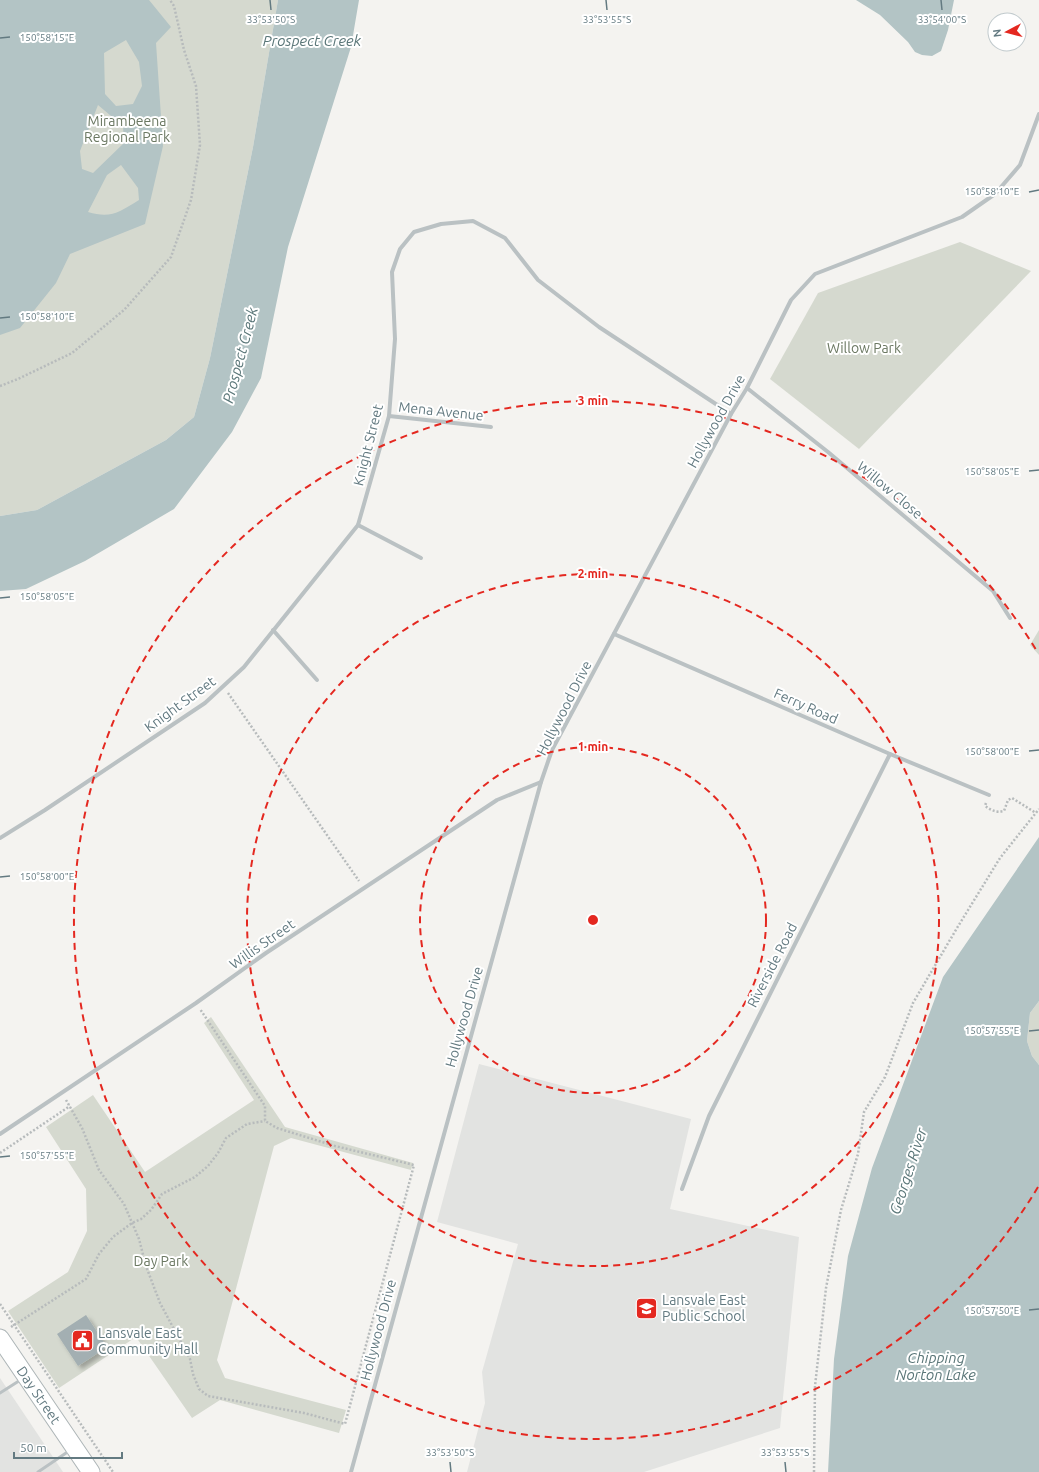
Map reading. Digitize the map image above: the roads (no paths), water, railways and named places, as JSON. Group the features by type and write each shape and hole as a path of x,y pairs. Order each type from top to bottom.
{"street":[{"name":"Hollywood Drive","path":"351,1472 541,782 552,750 575,704 746,388 791,300 814,274 962,217 995,194 1020,165 1039,114"},
{"name":"Knight Street","path":"0,838 45,810 205,702 224,686 244,666 358,525 389,416 395,339 392,272 400,248 414,232 441,224 473,221 505,238 538,280 593,322 731,414"},
{"name":"Willow Close","path":"746,388 828,452 993,591 1010,618"},
{"name":"Mena Avenue","path":"389,416 492,427"},
{"path":"358,525 421,558"},
{"path":"273,630 317,680"},
{"name":"Ferry Road","path":"614,634 890,754 989,795"},
{"name":"Riverside Road","path":"682,1189 709,1116 890,754"},
{"name":"Willis Street","path":"0,1134 497,800 541,782"},
{"name":"Day Street","path":"5,1333 26,1376 91,1472"}],"lane":[{"path":"0,1393 26,1376"},
{"path":"38,1472 74,1448"}],"water":[{"path":"0,0 149,0 171,27 156,43 163,146 145,224 70,254 56,283 20,328 0,335","holes":["126,40 139,62 142,86 133,104 116,106 105,94 104,53","98,105 123,126 124,143 93,173 82,169 80,151","121,165 138,188 139,200 115,213 103,215 88,212 107,175"]},
{"name":"Prospect Creek","path":"278,0 359,0 351,47 288,247 261,378 232,432 174,509 85,561 26,589 0,591 0,516 37,510 166,440 194,417 210,358 253,147"},
{"path":"856,0 954,0 948,30 941,51 932,56 922,55 915,52 908,42 880,15"},
{"name":"Chipping Norton Lake","path":"1039,837 1039,1001 1030,1013 1027,1041 1032,1056 1039,1065 1039,1472 828,1472 834,1359 848,1256 872,1168 943,977"}],"place":[{"name":"Lansvale East Public School","path":"646,1308"},
{"name":"Lansvale East Community Hall","path":"82,1341"}],"park label":[{"name":"Mirambeena Regional Park","path":"127,130"},
{"name":"Willow Park","path":"864,348"},
{"name":"Day Park","path":"161,1261"}],"water label":[{"name":"Georges River","path":"908,1171"}]}
